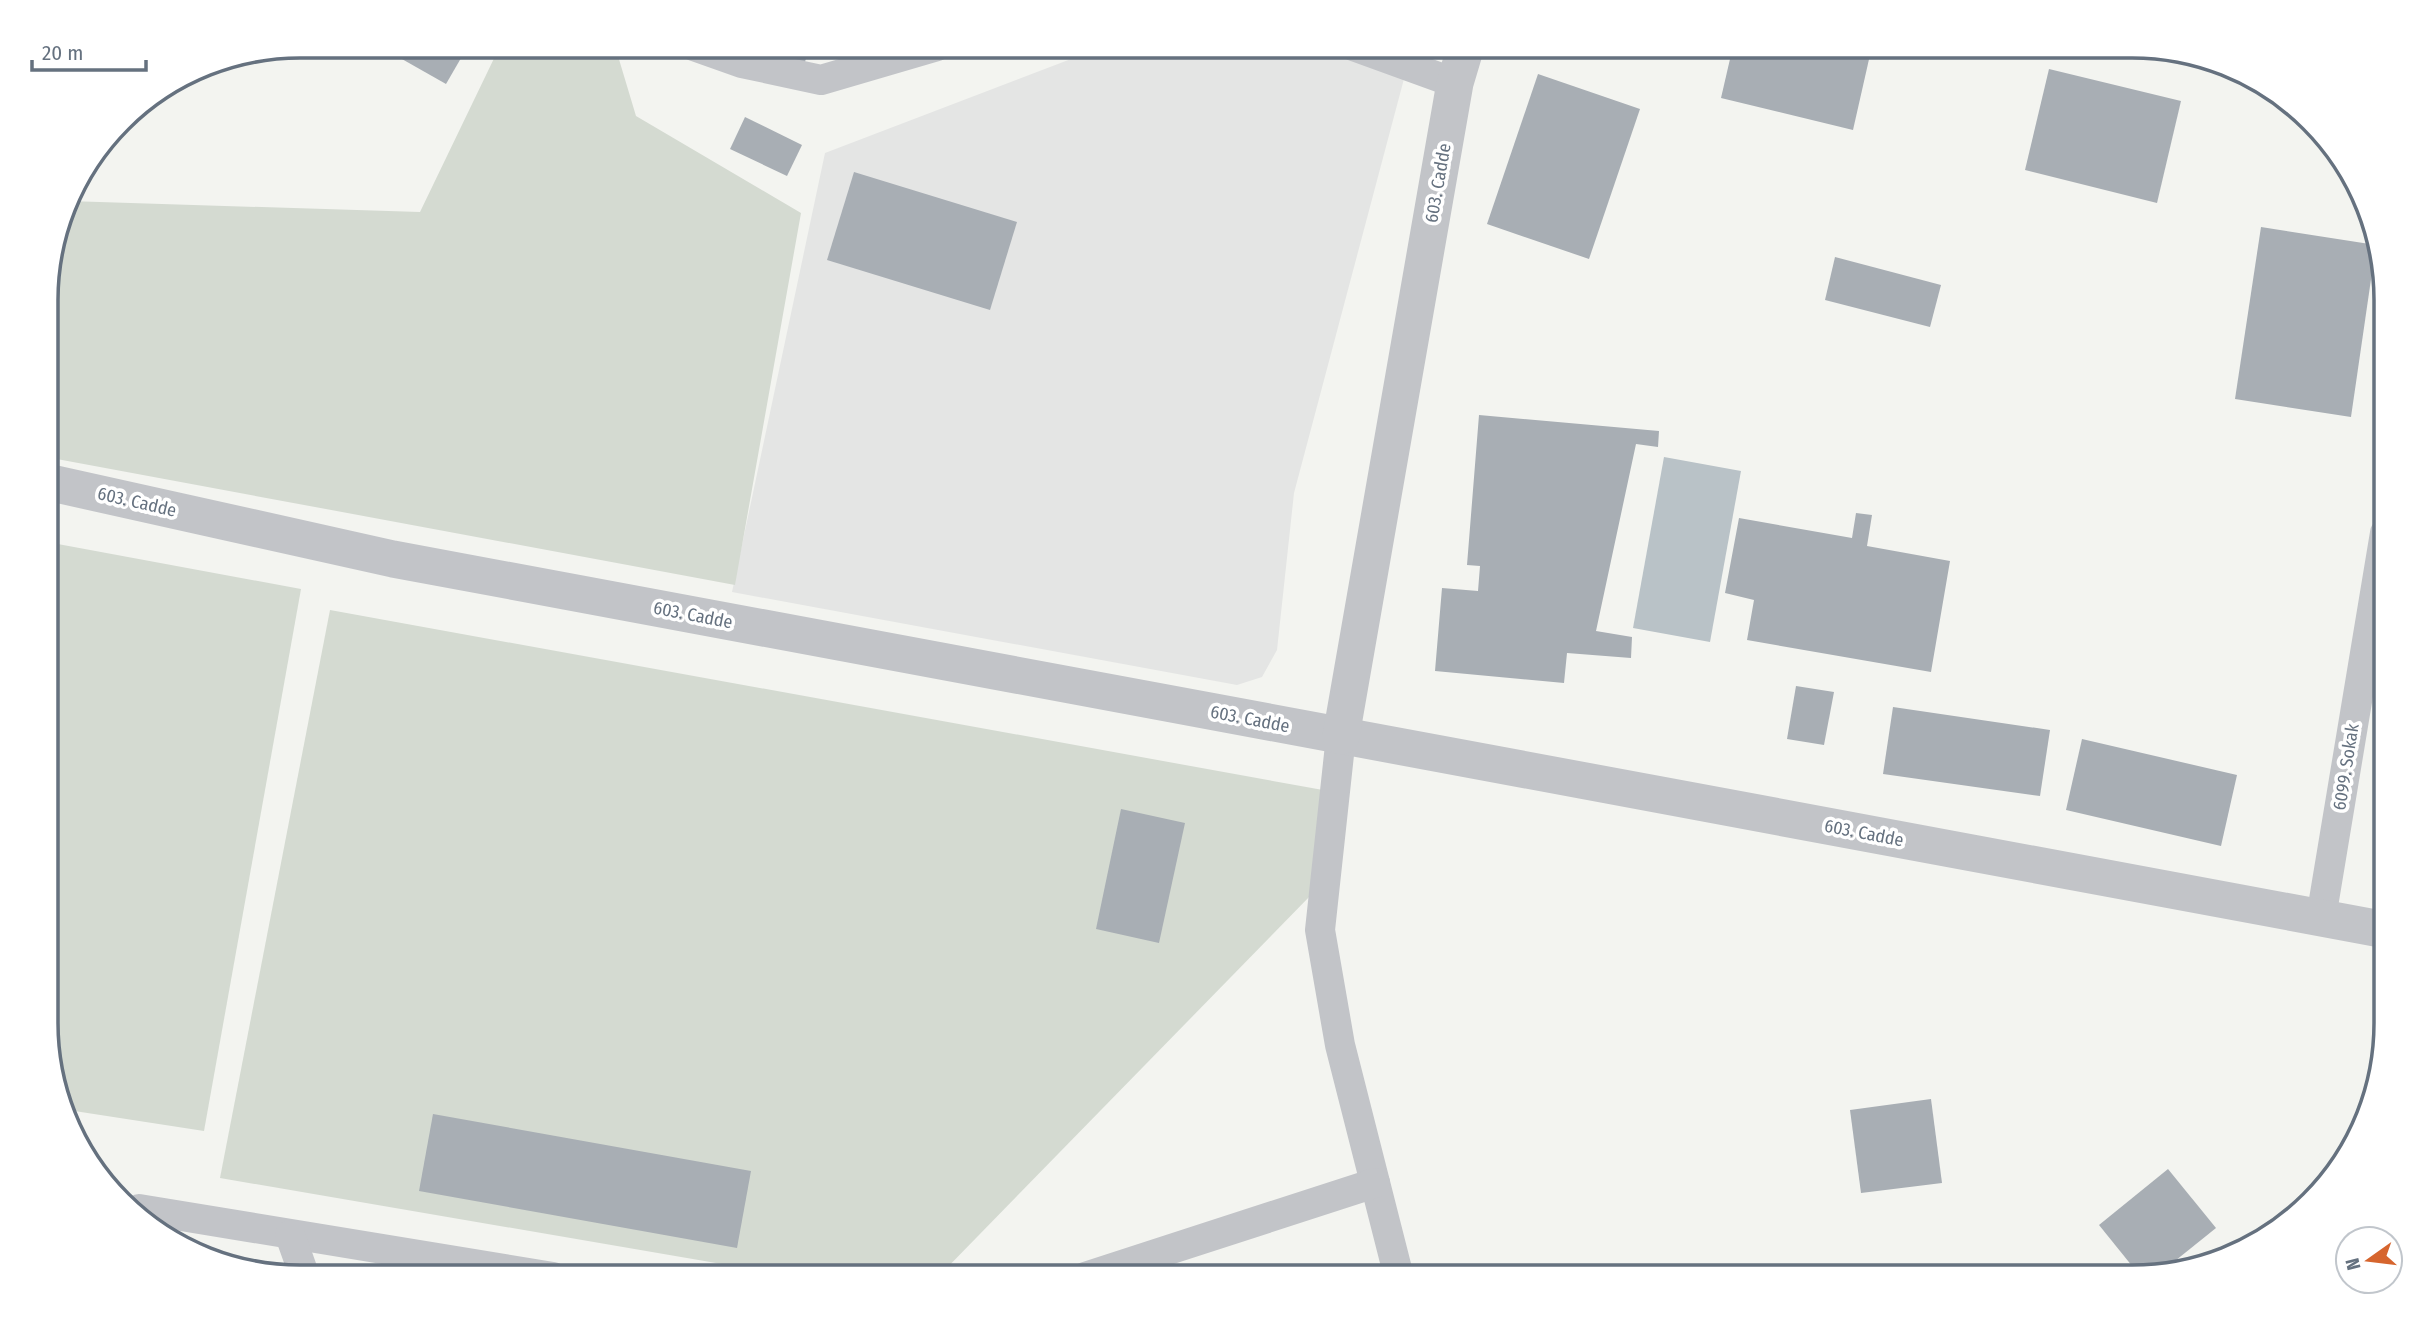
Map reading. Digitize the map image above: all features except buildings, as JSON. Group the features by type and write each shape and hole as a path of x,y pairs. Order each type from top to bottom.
{"street":[{"path":"728,58 821,80 896,58"},
{"path":"1386,58 1455,83"},
{"name":"603. Cadde","path":"1341,736 1455,83 1462,58"},
{"name":"603. Cadde","path":"58,484 393,559 2374,928"},
{"name":"6099. Sokak","path":"2321,918 2374,599"},
{"path":"1341,736 1320,930 1340,1045 1396,1265"},
{"path":"1122,1265 1375,1183"},
{"path":"147,1210 473,1265"},
{"path":"290,1235 300,1265"}],"shaded area":[{"path":"494,58 619,58 636,116 801,213 735,585 58,459 58,283 62,252 79,201 420,212"},
{"path":"1074,58 1355,58 1405,75 1294,493 1277,650 1262,677 1237,685 732,592 825,153"},
{"path":"1664,457 1741,471 1710,642 1633,628"},
{"path":"58,544 301,589 204,1131 75,1111 62,1071 58,1024"},
{"path":"330,610 1323,790 1312,894 950,1265 728,1265 220,1178"}]}
